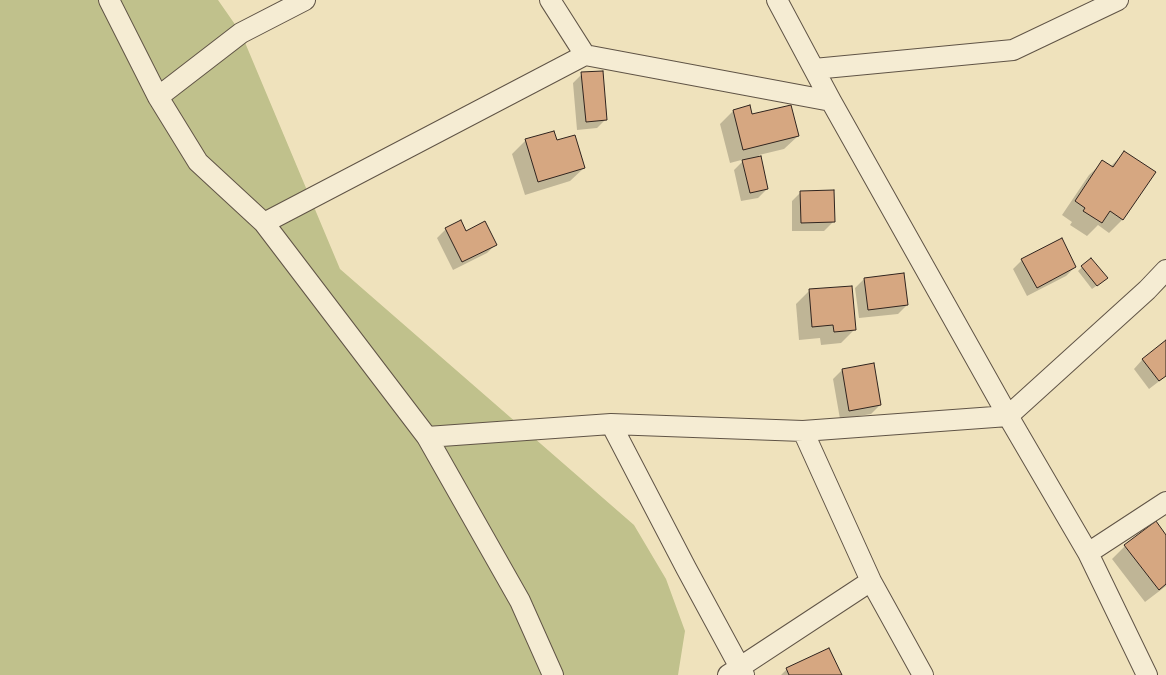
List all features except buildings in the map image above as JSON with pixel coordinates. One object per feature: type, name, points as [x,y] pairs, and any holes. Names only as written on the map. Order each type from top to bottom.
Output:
[{"type":"street","points":[[109,0],[158,97],[198,162],[264,223],[427,437],[520,601],[553,675]]},
{"type":"street","points":[[158,97],[241,33],[305,0]]},
{"type":"street","points":[[550,0],[585,55]]},
{"type":"street","points":[[778,0],[831,101],[1008,416],[1088,553],[1147,675]]},
{"type":"street","points":[[814,69],[1013,50],[1118,0]]},
{"type":"street","points":[[264,223],[585,55],[831,101]]},
{"type":"street","points":[[427,437],[611,424],[803,431],[1008,416],[1147,290],[1166,270]]},
{"type":"street","points":[[611,424],[682,560],[737,672],[871,582]]},
{"type":"street","points":[[803,431],[871,582],[923,675]]},
{"type":"street","points":[[1088,553],[1166,502]]},
{"type":"green space","points":[[0,0],[218,0],[241,33],[340,269],[634,525],[666,579],[685,631],[678,675],[0,675]]}]
